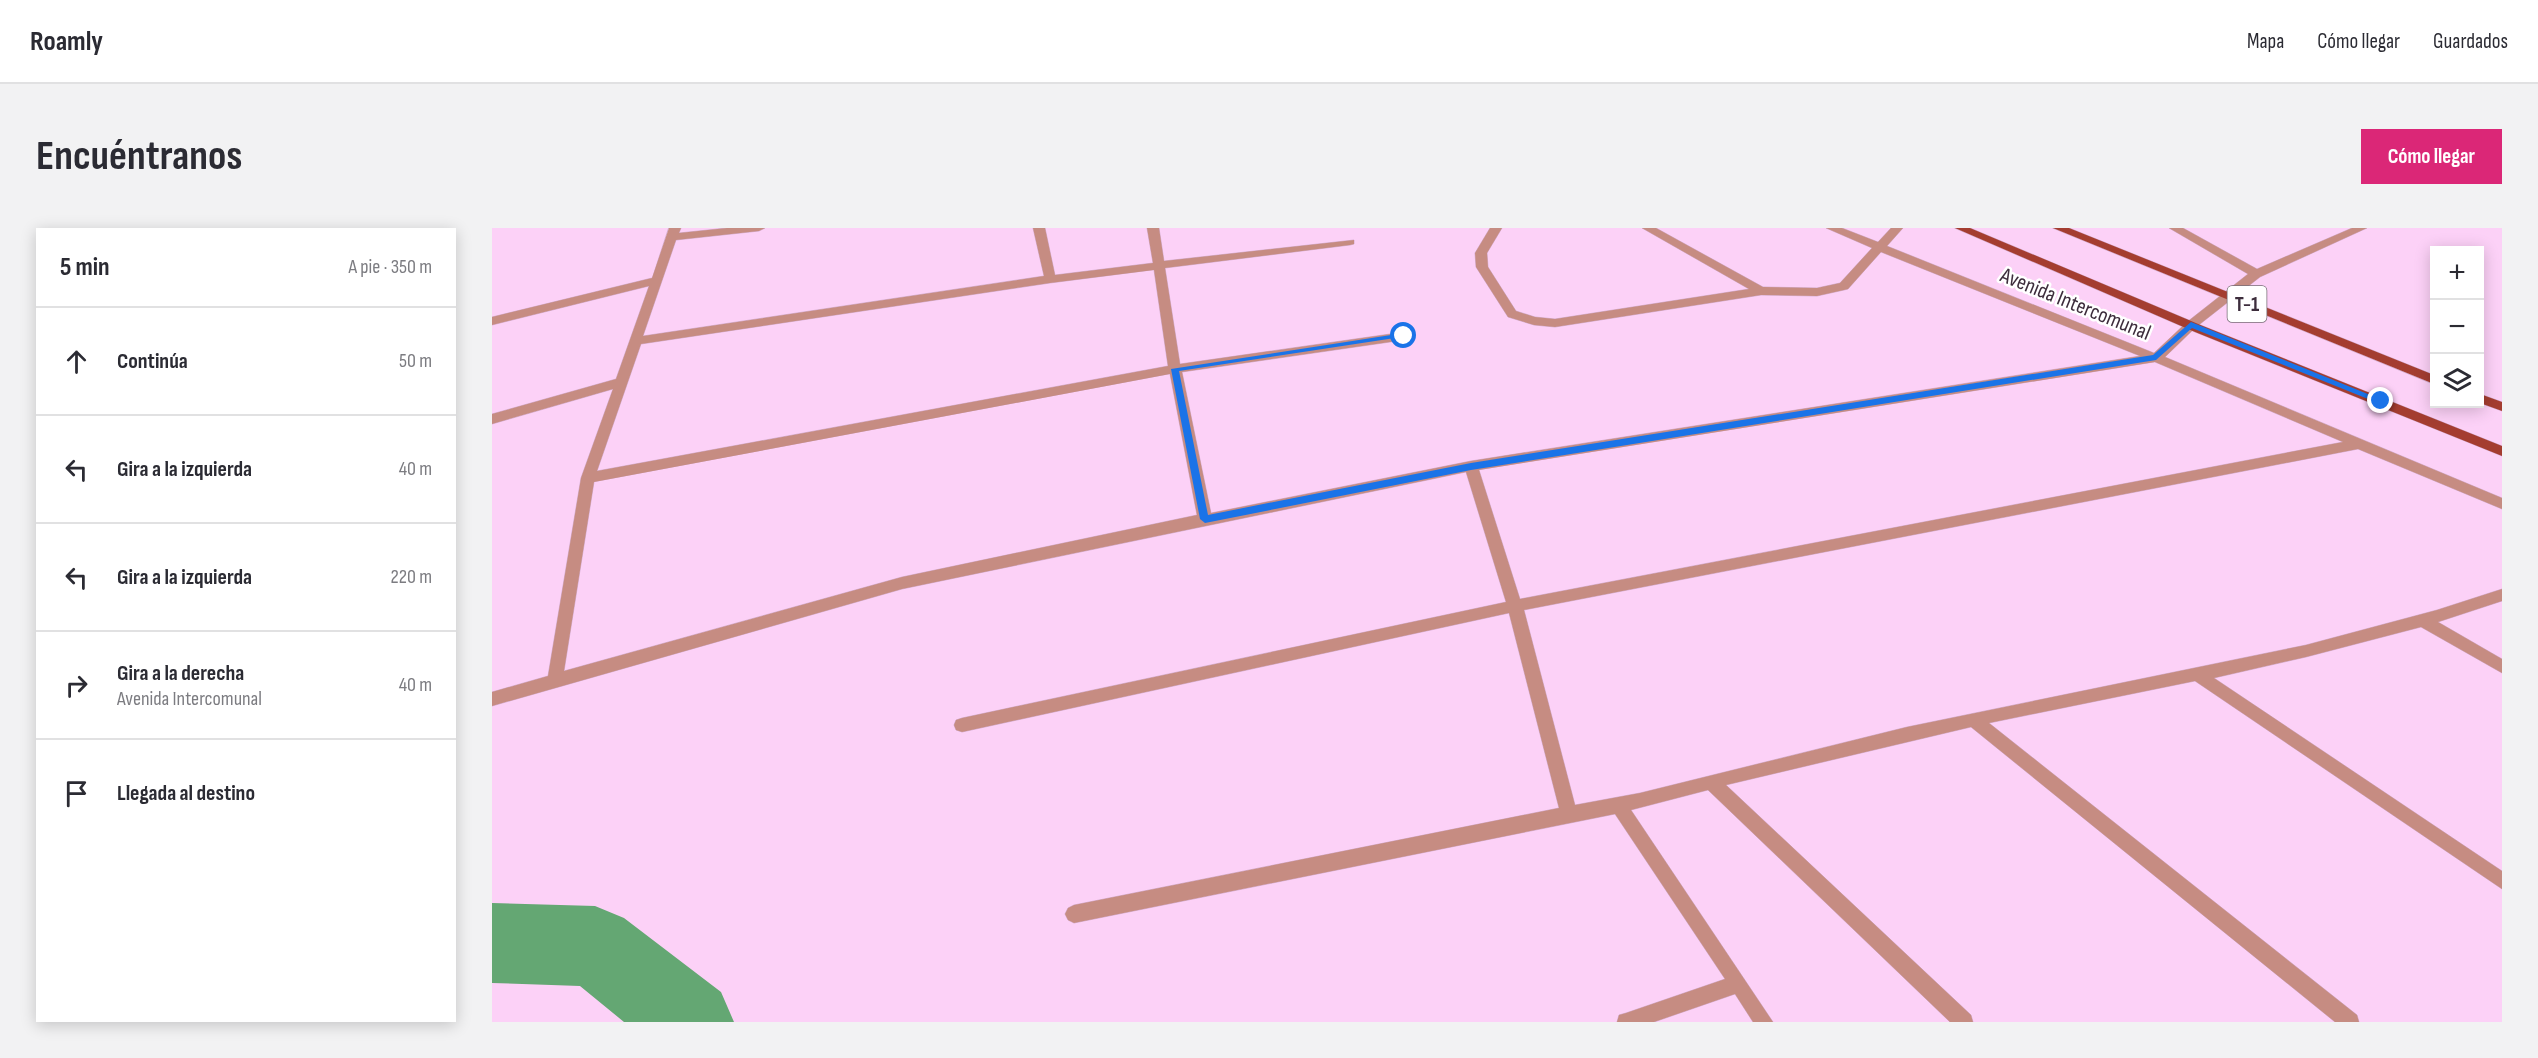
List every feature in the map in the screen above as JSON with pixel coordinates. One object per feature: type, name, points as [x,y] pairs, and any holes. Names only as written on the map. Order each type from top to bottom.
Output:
[{"type":"main road","name":"Avenida Intercomunal","points":[[1961,228],[2191,325],[2502,451]]},
{"type":"main road","name":"T-1","points":[[2059,228],[2430,378]]},
{"type":"main road","points":[[2484,399],[2502,406]]},
{"type":"street","points":[[555,680],[588,478],[674,233],[759,228]]},
{"type":"street","points":[[1039,228],[1050,279]]},
{"type":"street","points":[[1153,228],[1175,369],[1205,519]]},
{"type":"street","points":[[1496,228],[1481,254],[1482,267],[1512,314],[1534,321],[1555,323],[1761,291],[1817,292],[1844,286],[1897,228]]},
{"type":"street","points":[[1648,228],[1761,291]]},
{"type":"street","name":"Avenida Intercomunal","points":[[1832,228],[1882,246],[2156,358],[2502,504]]},
{"type":"street","points":[[2175,228],[2256,274]]},
{"type":"street","points":[[492,699],[902,584],[1205,519],[1471,466],[2156,358],[2191,325],[2256,274],[2361,228]]},
{"type":"street","points":[[637,341],[1050,279],[1350,242]]},
{"type":"street","points":[[492,321],[657,280]]},
{"type":"street","points":[[588,478],[1175,369],[1404,336]]},
{"type":"street","points":[[492,419],[621,382]]},
{"type":"street","points":[[962,725],[1515,606],[2361,443]]},
{"type":"street","points":[[1471,466],[1515,606],[1569,814]]},
{"type":"street","points":[[1074,914],[1569,814],[1620,807],[1711,782],[1973,720],[2199,676],[2426,622],[2502,595]]},
{"type":"street","points":[[2426,622],[2502,667]]},
{"type":"street","points":[[2199,676],[2502,881]]},
{"type":"street","points":[[1973,720],[2350,1022]]},
{"type":"street","points":[[1711,782],[1964,1022]]},
{"type":"street","points":[[1620,807],[1764,1022]]},
{"type":"street","points":[[1626,1022],[1738,984]]},
{"type":"waterway","points":[[492,943],[595,946],[691,1022]]},
{"type":"route","points":[[1404,336],[1175,369],[1205,519],[1471,466],[2156,358],[2191,325],[2381,401]]}]
